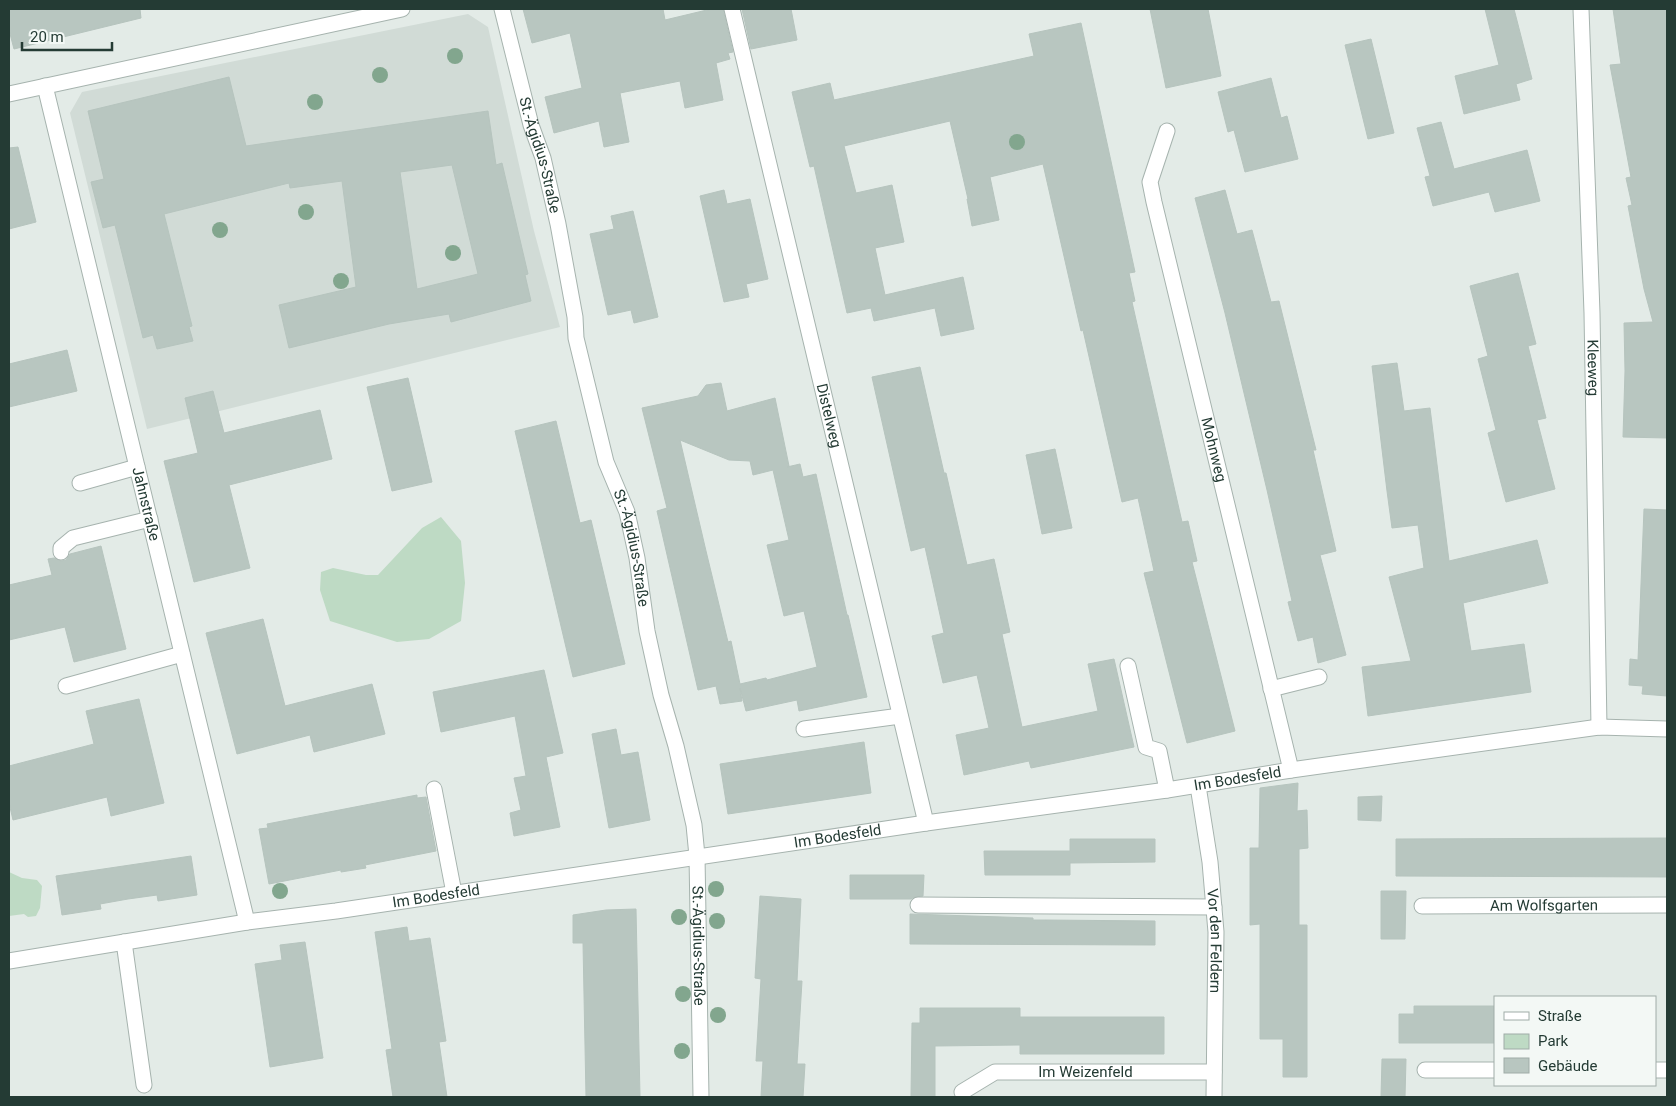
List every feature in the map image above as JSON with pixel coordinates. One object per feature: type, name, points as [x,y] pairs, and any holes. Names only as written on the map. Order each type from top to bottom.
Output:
[{"type":"street","points":[[9,94],[402,9]]},
{"type":"street","name":"St.-Ägidius-Straße","points":[[502,9],[532,125],[543,158],[564,250],[575,316],[576,338],[606,462],[627,512],[637,558],[647,630],[662,695],[672,727],[694,825],[697,856],[701,1097]]},
{"type":"street","name":"Distelweg","points":[[732,9],[926,823]]},
{"type":"street","name":"Kleeweg","points":[[1581,9],[1592,314],[1599,727]]},
{"type":"street","name":"Jahnstraße","points":[[45,86],[247,922]]},
{"type":"street","name":"Mohnweg","points":[[1167,131],[1150,182],[1291,770]]},
{"type":"street","points":[[80,483],[137,467]]},
{"type":"street","points":[[61,552],[61,548],[73,538],[150,518]]},
{"type":"street","points":[[66,686],[182,654]]},
{"type":"street","points":[[1128,666],[1146,747],[1159,751],[1167,790]]},
{"type":"street","points":[[1271,689],[1319,677]]},
{"type":"street","points":[[804,729],[900,716]]},
{"type":"street","name":"Im Bodesfeld","points":[[9,961],[247,922],[336,911],[697,856],[1198,786],[1291,770],[1599,727],[1667,730]]},
{"type":"street","name":"Vor den Feldern","points":[[1198,786],[1210,862],[1216,932],[1214,1097]]},
{"type":"street","points":[[434,789],[454,893]]},
{"type":"street","name":"Am Wolfsgarten","points":[[1422,906],[1667,904]]},
{"type":"street","points":[[918,906],[1214,907]]},
{"type":"street","points":[[124,942],[144,1085]]},
{"type":"street","points":[[1425,1070],[1494,1070]]},
{"type":"street","name":"Im Weizenfeld","points":[[962,1092],[995,1072],[1214,1072]]},
{"type":"shaded area","points":[[468,14],[488,27],[534,231],[560,327],[147,429],[70,113],[82,92]]},
{"type":"green space","points":[[441,517],[461,541],[465,583],[461,621],[429,639],[397,642],[330,621],[320,590],[321,572],[333,568],[366,575],[378,575],[422,528]]},
{"type":"green space","points":[[9,872],[22,878],[37,880],[42,886],[40,908],[36,916],[28,917],[24,914],[9,916]]},
{"type":"building","points":[[9,9],[140,9],[141,18],[14,49],[9,30]]},
{"type":"building","points":[[523,9],[663,9],[665,20],[711,9],[723,9],[733,52],[728,53],[730,59],[716,63],[723,100],[685,108],[680,81],[620,93],[629,142],[604,147],[599,121],[554,133],[545,97],[582,88],[570,33],[532,43]]},
{"type":"building","points":[[742,9],[791,9],[797,40],[751,49]]},
{"type":"building","points":[[1150,9],[1208,9],[1221,76],[1166,88]]},
{"type":"building","points":[[1485,9],[1514,9],[1532,79],[1516,84],[1520,100],[1464,114],[1455,76],[1499,65]]},
{"type":"building","points":[[1613,9],[1667,9],[1667,438],[1623,437],[1624,323],[1653,322],[1644,289],[1628,206],[1632,205],[1626,178],[1631,177],[1610,65],[1621,64]]},
{"type":"building","points":[[1081,23],[1135,272],[1129,273],[1135,301],[1132,302],[1182,522],[1188,521],[1197,561],[1192,562],[1235,731],[1187,743],[1144,573],[1154,571],[1138,498],[1122,502],[1043,164],[990,177],[999,220],[972,226],[968,199],[950,121],[844,146],[856,193],[892,185],[904,242],[875,248],[885,295],[963,277],[974,329],[941,336],[935,308],[874,321],[871,308],[847,313],[814,166],[810,167],[792,92],[830,83],[834,100],[1034,56],[1029,34]]},
{"type":"building","points":[[1371,39],[1394,133],[1368,139],[1345,45]]},
{"type":"building","points":[[229,77],[246,146],[488,111],[496,165],[502,163],[528,274],[525,275],[531,301],[451,322],[449,314],[389,324],[289,348],[279,305],[356,287],[342,181],[290,188],[289,183],[164,214],[192,326],[189,327],[193,341],[157,349],[153,335],[143,338],[115,225],[103,228],[91,182],[104,179],[88,111]],"holes":[[[452,165],[478,274],[417,289],[400,172]]]},
{"type":"building","points":[[1271,78],[1281,118],[1287,116],[1298,159],[1245,172],[1234,130],[1228,132],[1218,92]]},
{"type":"building","points":[[1441,122],[1454,169],[1527,150],[1540,201],[1495,212],[1489,192],[1433,206],[1425,177],[1430,176],[1417,128]]},
{"type":"building","points":[[18,147],[36,222],[9,229],[9,148]]},
{"type":"building","points":[[724,190],[727,204],[750,199],[768,279],[746,284],[749,297],[724,302],[700,196]]},
{"type":"building","points":[[1225,190],[1237,234],[1252,230],[1271,302],[1279,301],[1316,450],[1313,450],[1336,551],[1320,555],[1346,655],[1318,663],[1313,637],[1298,641],[1288,602],[1292,601],[1267,490],[1225,313],[1195,198]]},
{"type":"building","points":[[633,211],[658,317],[634,323],[631,310],[608,315],[590,234],[614,229],[611,216]]},
{"type":"building","points":[[1518,273],[1536,344],[1528,346],[1546,418],[1537,420],[1555,489],[1506,502],[1488,433],[1496,430],[1478,359],[1488,356],[1470,286]]},
{"type":"building","points":[[67,350],[77,391],[9,407],[9,364]]},
{"type":"building","points":[[1397,363],[1404,411],[1430,408],[1449,561],[1537,540],[1548,583],[1463,603],[1471,651],[1524,644],[1531,692],[1368,716],[1362,667],[1411,661],[1389,577],[1424,568],[1418,525],[1392,528],[1387,491],[1372,366]]},
{"type":"building","points":[[920,367],[967,565],[994,559],[1010,632],[1002,634],[1022,727],[1098,711],[1088,664],[1114,659],[1134,747],[1031,768],[1029,761],[964,775],[956,735],[989,728],[977,675],[943,683],[932,636],[944,633],[925,547],[911,551],[872,377]]},
{"type":"building","points":[[408,378],[432,482],[392,491],[367,387]]},
{"type":"building","points":[[721,383],[727,411],[775,398],[789,466],[787,467],[800,464],[803,477],[816,474],[867,697],[799,711],[797,700],[746,711],[740,688],[742,701],[720,704],[716,686],[698,690],[657,511],[667,508],[642,408],[698,396],[706,385]],"holes":[[[680,440],[729,460],[750,461],[753,475],[773,470],[789,540],[767,545],[784,616],[804,611],[817,667],[767,680],[766,678],[740,684],[731,641],[728,642]]]},
{"type":"building","points":[[213,391],[224,433],[320,410],[332,459],[229,485],[250,568],[194,582],[164,461],[198,453],[185,398]]},
{"type":"building","points":[[556,421],[580,523],[591,520],[625,664],[573,677],[515,431]]},
{"type":"building","points":[[1055,449],[1072,528],[1042,534],[1026,455]]},
{"type":"building","points":[[1644,509],[1667,510],[1667,696],[1642,694],[1643,686],[1629,685],[1630,659],[1638,660]]},
{"type":"building","points":[[101,546],[126,649],[74,662],[65,627],[9,640],[9,585],[52,575],[48,559],[66,560],[70,554]]},
{"type":"building","points":[[263,619],[285,706],[372,684],[385,734],[314,752],[310,735],[237,754],[206,633]]},
{"type":"building","points":[[544,670],[563,753],[546,757],[560,827],[514,836],[510,813],[521,810],[514,778],[526,776],[515,716],[441,732],[433,692]]},
{"type":"building","points":[[139,699],[164,803],[111,816],[107,797],[13,820],[9,803],[9,766],[94,744],[86,711]]},
{"type":"building","points":[[616,729],[621,755],[638,752],[650,820],[609,828],[592,734]]},
{"type":"building","points":[[864,742],[871,793],[728,814],[720,764]]},
{"type":"building","points":[[1298,783],[1297,811],[1307,810],[1308,848],[1299,849],[1299,925],[1307,925],[1307,1077],[1283,1077],[1283,1039],[1260,1039],[1260,924],[1250,925],[1250,848],[1259,848],[1260,788]]},
{"type":"building","points":[[417,795],[417,798],[426,797],[436,851],[365,865],[366,868],[341,872],[341,870],[269,884],[259,829],[268,828],[267,824]]},
{"type":"building","points":[[1382,796],[1381,821],[1358,820],[1358,797]]},
{"type":"building","points":[[1667,838],[1667,877],[1396,876],[1396,839]]},
{"type":"building","points":[[1070,839],[1155,839],[1155,862],[1070,863],[1070,875],[985,875],[984,851],[1070,851]]},
{"type":"building","points":[[191,856],[197,895],[158,901],[157,895],[128,899],[100,904],[101,909],[62,915],[56,876]]},
{"type":"building","points":[[850,875],[924,875],[923,896],[911,899],[850,899]]},
{"type":"building","points":[[1381,891],[1406,891],[1405,939],[1381,939]]},
{"type":"building","points":[[760,896],[801,899],[797,981],[802,981],[797,1064],[805,1064],[803,1097],[761,1097],[763,1061],[756,1061],[761,979],[755,978]]},
{"type":"building","points":[[636,909],[640,1097],[586,1097],[583,943],[573,943],[573,915],[606,910]]},
{"type":"building","points":[[910,914],[1033,918],[1033,920],[1155,921],[1155,945],[910,944]]},
{"type":"building","points":[[407,927],[409,941],[430,938],[446,1041],[439,1042],[447,1097],[393,1097],[386,1050],[392,1049],[375,932]]},
{"type":"building","points":[[305,942],[323,1058],[270,1067],[255,964],[282,960],[280,945]]},
{"type":"building","points":[[1414,1006],[1494,1006],[1494,1043],[1399,1043],[1399,1014],[1414,1014]]},
{"type":"building","points":[[920,1008],[1020,1008],[1020,1017],[1164,1017],[1164,1054],[1020,1054],[1020,1045],[935,1046],[935,1097],[911,1097],[912,1023],[920,1023]]},
{"type":"building","points":[[1382,1059],[1406,1059],[1405,1097],[1381,1097]]}]
